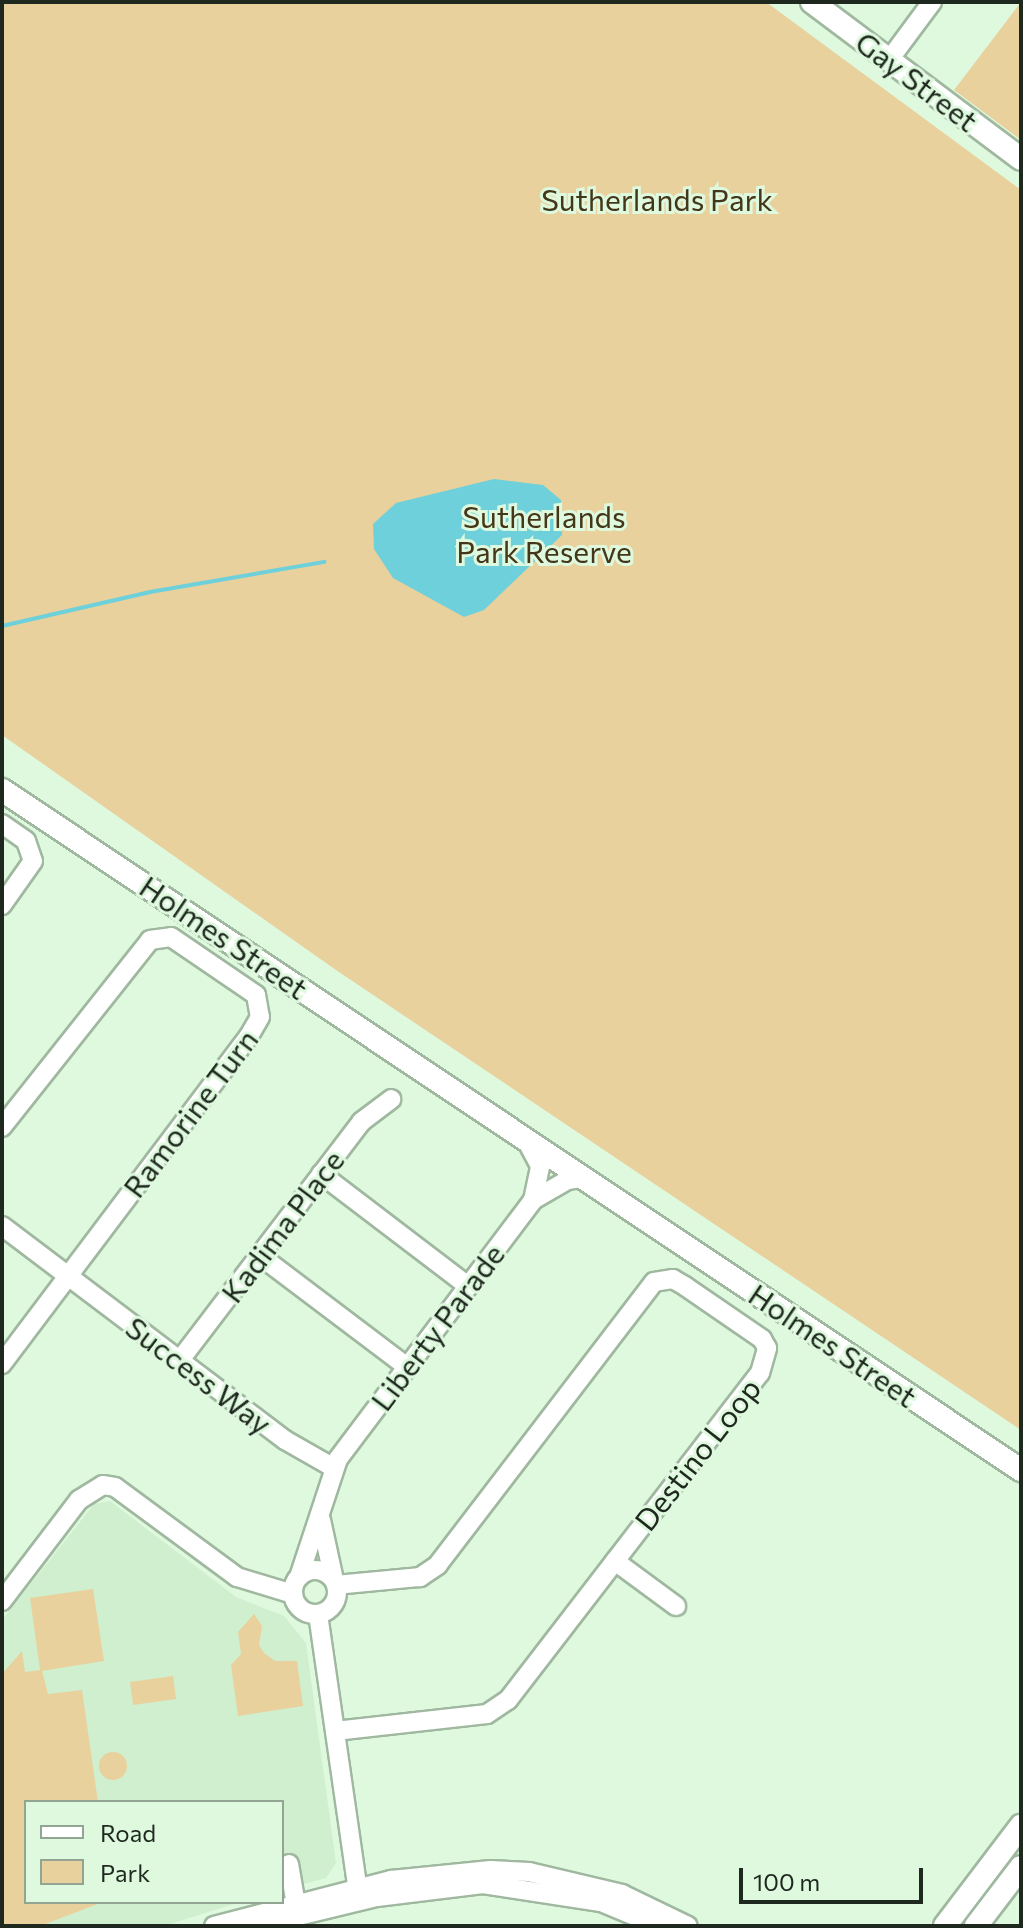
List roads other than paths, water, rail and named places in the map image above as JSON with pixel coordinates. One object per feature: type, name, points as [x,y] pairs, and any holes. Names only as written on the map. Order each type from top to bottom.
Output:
[{"type":"main road","name":"Gay Street","points":[[812,2],[1021,159]]},
{"type":"main road","name":"Holmes Street","points":[[2,790],[1021,1470]]},
{"type":"main road","name":"Holmes Street","points":[[446,1084],[521,1124],[617,1189],[647,1218]]},
{"type":"main road","points":[[945,1926],[1021,1826]]},
{"type":"main road","points":[[976,1926],[1021,1867]]},
{"type":"street","points":[[889,60],[932,2]]},
{"type":"street","points":[[2,824],[26,841],[33,861],[2,905]]},
{"type":"street","name":"Ramorine Turn","points":[[2,1127],[150,940],[171,937],[256,995],[260,1017],[249,1036],[2,1364]]},
{"type":"street","name":"Kadima Place","points":[[180,1360],[361,1122],[391,1099]]},
{"type":"street","points":[[526,1141],[540,1166],[533,1200]]},
{"type":"street","points":[[321,1174],[468,1286]]},
{"type":"street","points":[[533,1200],[567,1180],[584,1178]]},
{"type":"street","name":"Liberty Parade","points":[[296,1585],[334,1468],[533,1200]]},
{"type":"street","name":"Success Way","points":[[2,1226],[305,1455],[334,1468]]},
{"type":"street","points":[[259,1255],[407,1367]]},
{"type":"street","name":"Destino Loop","points":[[335,1583],[420,1577],[438,1565],[654,1282],[673,1279],[762,1339],[768,1356],[508,1700],[487,1714],[335,1731]]},
{"type":"street","points":[[2,1601],[79,1500],[103,1485],[115,1487],[244,1581],[296,1585],[315,1570],[335,1583],[334,1604],[318,1614],[304,1611],[296,1585]]},
{"type":"street","name":"Liberty Parade","points":[[320,1513],[335,1583]]},
{"type":"street","points":[[615,1561],[676,1606]]},
{"type":"street","points":[[318,1614],[358,1894]]},
{"type":"street","points":[[289,1864],[296,1908]]},
{"type":"street","points":[[214,1926],[449,1871],[529,1872],[622,1894],[688,1926]]},
{"type":"street","points":[[358,1894],[447,1886],[503,1885],[601,1902],[659,1926]]},
{"type":"street","points":[[257,1926],[296,1908]]},
{"type":"water","points":[[494,479],[543,485],[561,500],[562,535],[484,610],[464,617],[393,578],[374,549],[373,524],[396,503]]},
{"type":"waterway","points":[[2,626],[150,592],[324,562]]},
{"type":"park label","name":"Sutherlands Park","points":[[657,199]]},
{"type":"park label","name":"Sutherlands Park Reserve","points":[[544,533]]}]
